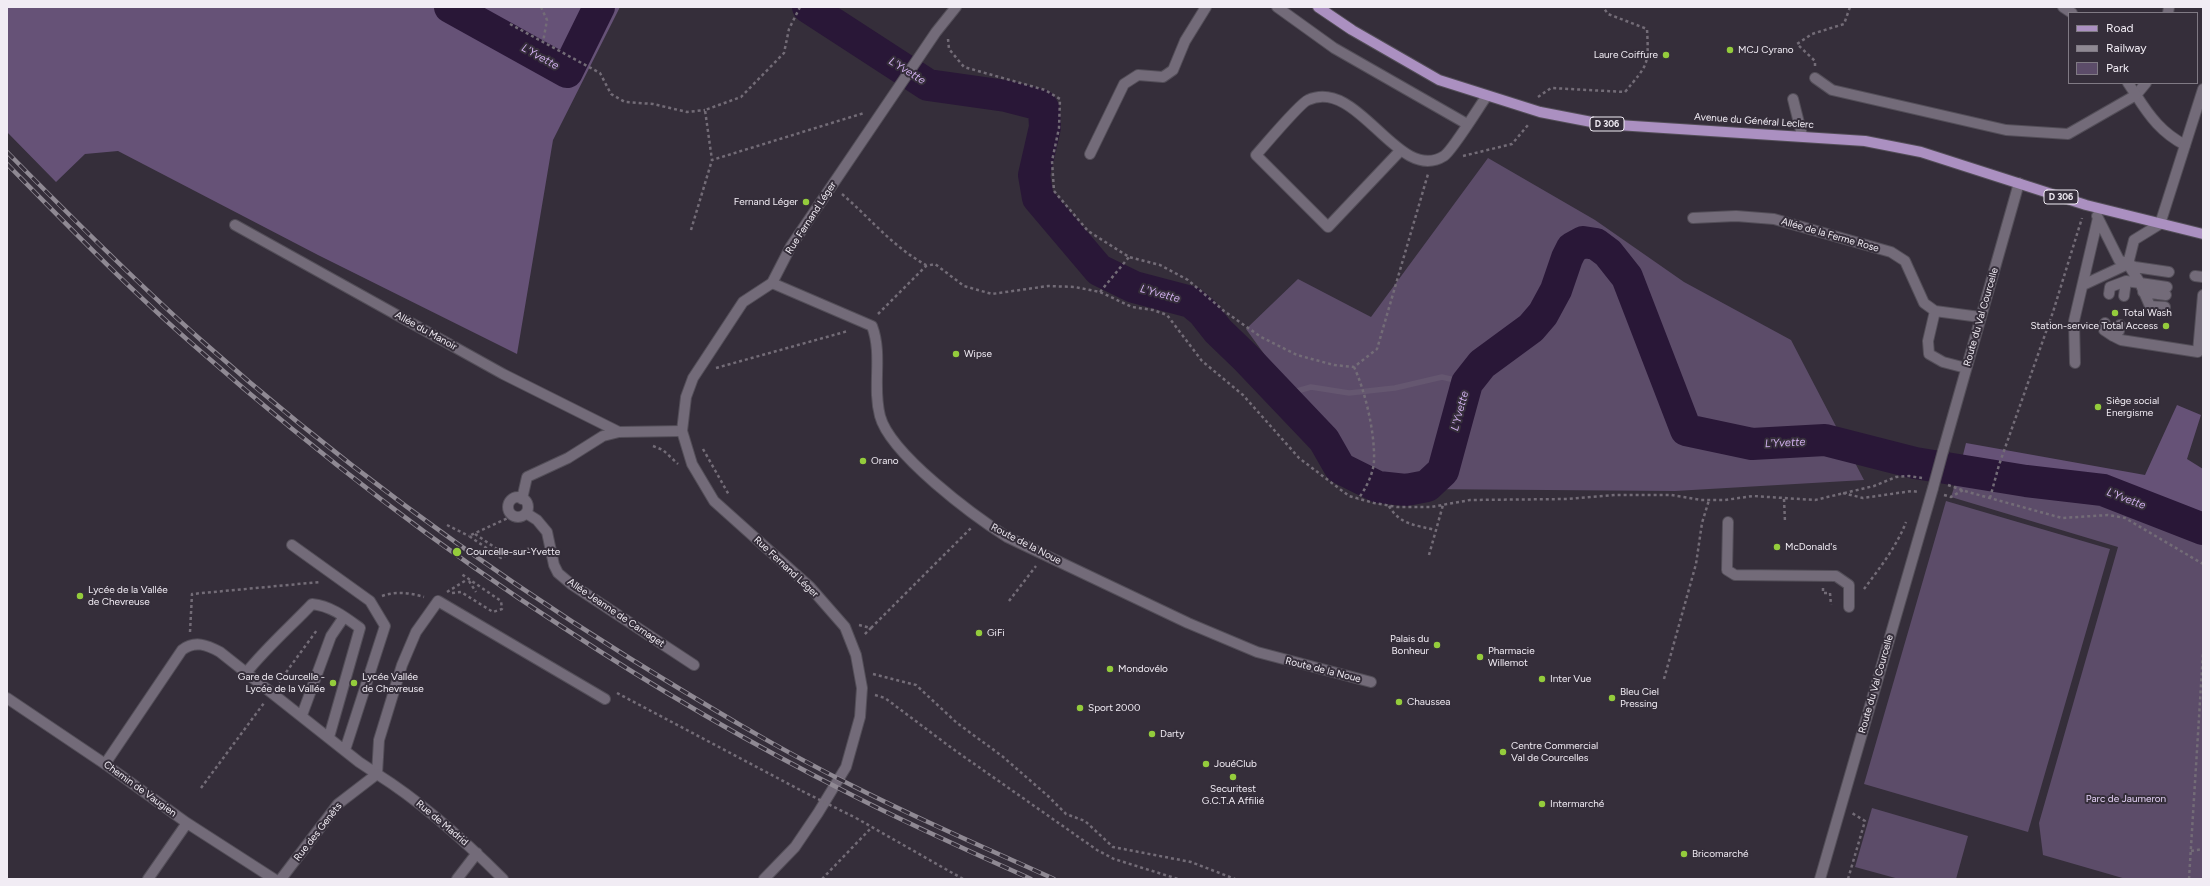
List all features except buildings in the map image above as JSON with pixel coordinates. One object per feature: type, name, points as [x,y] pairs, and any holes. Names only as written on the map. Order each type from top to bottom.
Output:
[{"type":"main road","name":"Avenue du Général Leclerc","points":[[1318,7],[1352,30],[1439,80],[1486,97],[1540,112],[1602,124],[1802,135],[1864,140],[1921,152],[2089,206],[2203,234]]},
{"type":"street","name":"Rue Fernand Léger","points":[[764,879],[795,847],[846,767],[860,717],[860,681],[856,655],[845,627],[810,587],[714,501],[692,464],[682,431],[686,397],[693,378],[743,302],[772,283],[791,246],[936,32],[956,7]]},
{"type":"street","points":[[1090,154],[1124,84],[1138,75],[1163,77],[1173,70],[1184,41],[1206,7]]},
{"type":"street","points":[[1277,7],[1334,48],[1467,124]]},
{"type":"street","points":[[1815,78],[1832,90],[1999,128],[2068,134],[2136,95],[2145,84]]},
{"type":"street","points":[[2129,84],[2159,127],[2171,138],[2185,145]]},
{"type":"street","points":[[2165,307],[2150,306],[2142,287],[2128,264],[2134,240],[2160,224],[2203,89]]},
{"type":"street","points":[[1400,151],[1328,228],[1256,155],[1307,100],[1319,97],[1336,99],[1354,108],[1400,151],[1418,158],[1432,161],[1445,155],[1486,97]]},
{"type":"street","points":[[1793,99],[1802,135]]},
{"type":"street","name":"Route du Val Courcelle","points":[[1820,879],[2019,183]]},
{"type":"street","points":[[2089,206],[2098,218],[2119,260],[2128,264],[2169,272]]},
{"type":"street","name":"Allée de la Ferme Rose","points":[[1693,218],[1736,216],[1774,219],[1891,252],[1905,261],[1924,304],[1935,311]]},
{"type":"street","points":[[2075,363],[2074,321],[2098,218]]},
{"type":"street","name":"Allée du Manoir","points":[[235,225],[504,374],[619,432]]},
{"type":"street","points":[[2083,285],[2128,264]]},
{"type":"street","points":[[2124,296],[2126,281]]},
{"type":"street","points":[[2109,294],[2110,287],[2126,281],[2142,287],[2167,291]]},
{"type":"street","name":"Route de la Noue","points":[[772,283],[856,321],[872,326],[877,339],[876,382],[881,418],[897,444],[948,495],[980,520],[1007,536],[1188,623],[1257,652],[1372,682]]},
{"type":"street","points":[[2105,323],[2104,330],[2121,340],[2198,352],[2202,312],[2200,296]]},
{"type":"street","points":[[1966,368],[1943,362],[1929,354],[1928,341],[1935,311],[1980,317]]},
{"type":"street","points":[[2191,311],[2202,312]]},
{"type":"street","points":[[2113,336],[2119,331],[2120,324]]},
{"type":"street","points":[[522,499],[528,477],[568,458],[603,436],[619,432],[682,431]]},
{"type":"street","points":[[513,499],[522,499],[527,504],[526,513],[518,517],[512,516],[508,510],[508,504],[513,499]]},
{"type":"street","name":"Allée Jeanne de Carnaget","points":[[526,513],[537,520],[547,532],[554,565],[558,573],[571,584],[694,665]]},
{"type":"street","points":[[1728,522],[1727,570],[1735,575],[1836,576],[1849,585],[1849,607]]},
{"type":"street","points":[[292,545],[370,600],[385,626],[345,750]]},
{"type":"street","points":[[377,774],[379,740],[402,665],[416,632],[438,601],[605,698]]},
{"type":"street","points":[[246,673],[262,652],[285,633],[312,604],[324,605],[360,628],[329,737]]},
{"type":"street","points":[[302,715],[331,636],[344,617]]},
{"type":"street","points":[[105,764],[182,650],[189,644]]},
{"type":"street","name":"Rue de Madrid","points":[[189,644],[206,644],[220,652],[345,750],[437,818],[478,853],[503,879]]},
{"type":"street","name":"Chemin de Vaugien","points":[[7,698],[105,764],[187,823],[274,879]]},
{"type":"street","name":"Rue des Genêts","points":[[281,879],[338,804],[377,774]]},
{"type":"street","points":[[148,879],[187,823]]},
{"type":"street","points":[[457,879],[478,853]]},
{"type":"path","points":[[541,7],[547,20],[544,42]]},
{"type":"path","points":[[510,24],[600,73],[611,94],[625,102],[653,104],[687,112],[705,110],[741,97],[784,53],[788,29],[800,7]]},
{"type":"path","points":[[1538,97],[1551,88],[1624,92],[1645,67],[1649,57],[1648,29],[1608,14],[1603,7]]},
{"type":"path","points":[[1815,78],[1815,61],[1797,44],[1812,34],[1844,24],[1850,7]]},
{"type":"path","points":[[944,21],[949,49],[964,67],[1045,90],[1060,99],[1059,128],[1052,161],[1054,190],[1088,231],[1129,257],[1160,265],[1188,280],[1224,311],[1261,337],[1297,355],[1354,367],[1377,349],[1429,170]]},
{"type":"path","points":[[712,160],[885,107]]},
{"type":"path","points":[[691,230],[712,160],[705,110]]},
{"type":"path","points":[[1458,158],[1512,144],[1528,125]]},
{"type":"path","points":[[833,185],[879,231],[912,258],[926,266]]},
{"type":"path","points":[[1990,498],[1999,465],[2089,206]]},
{"type":"path","points":[[1100,292],[1129,257]]},
{"type":"path","points":[[872,312],[878,314],[926,266],[935,264],[964,286],[992,294],[1048,286],[1075,287],[1100,292],[1132,307],[1153,310],[1167,315],[1202,361],[1243,395],[1299,458],[1349,496],[1389,506],[1431,507],[1470,500],[1568,499],[1616,495],[1671,495],[1709,500],[1725,500],[1753,496],[1815,500],[1874,486],[1896,477],[1909,476],[1924,479]]},
{"type":"path","points":[[712,374],[716,368],[721,366],[851,331],[856,321]]},
{"type":"path","points":[[1354,367],[1362,383],[1374,460],[1365,490],[1358,499]]},
{"type":"path","points":[[649,443],[663,450],[680,467],[708,459]]},
{"type":"path","points":[[702,446],[730,496]]},
{"type":"path","points":[[1946,484],[1962,490],[2062,518],[2108,515],[2125,518],[2203,564]]},
{"type":"path","points":[[1843,493],[1863,498],[1912,491],[1932,491],[1951,497],[1962,490]]},
{"type":"path","points":[[1784,499],[1785,522]]},
{"type":"path","points":[[1664,679],[1696,564],[1702,523],[1709,500]]},
{"type":"path","points":[[1429,555],[1443,505]]},
{"type":"path","points":[[1389,506],[1395,517],[1408,523],[1435,530]]},
{"type":"path","points":[[469,536],[512,516]]},
{"type":"path","points":[[870,628],[857,624],[861,638],[980,520]]},
{"type":"path","points":[[1849,607],[1877,572],[1906,522]]},
{"type":"path","points":[[448,525],[469,536],[501,558],[517,550],[551,547]]},
{"type":"path","points":[[475,533],[503,553]]},
{"type":"path","points":[[1009,601],[1044,554]]},
{"type":"path","points":[[460,573],[501,601],[502,609],[493,612],[460,592]]},
{"type":"path","points":[[468,579],[476,592]]},
{"type":"path","points":[[450,598],[443,594],[468,579]]},
{"type":"path","points":[[189,644],[192,594],[321,582],[326,586]]},
{"type":"path","points":[[370,600],[390,593],[411,593],[438,601]]},
{"type":"path","points":[[201,788],[319,629]]},
{"type":"path","points":[[2189,879],[2203,653]]},
{"type":"path","points":[[868,673],[916,685],[957,722],[1002,756],[1048,796],[1066,814],[1084,821],[1113,847],[1191,862],[1235,879]]},
{"type":"path","points":[[613,691],[856,818],[963,879]]},
{"type":"path","points":[[870,694],[885,698],[953,749],[1097,850],[1114,859],[1178,879]]},
{"type":"path","points":[[833,810],[836,804]]},
{"type":"path","points":[[1841,806],[1865,820],[1848,879]]},
{"type":"path","points":[[822,879],[872,827]]},
{"type":"path","points":[[2191,851],[2203,849]]},
{"type":"green space","points":[[1488,158],[1595,220],[1684,282],[1791,340],[1864,480],[1675,491],[1417,489],[1338,456],[1246,329],[1298,279],[1371,317]]},
{"type":"green space","name":"Parc de Jaumeron","points":[[1958,475],[2113,508],[2203,545],[2203,879],[2126,879],[2043,855],[2039,823],[2118,547],[1951,497]]},
{"type":"green space","points":[[1946,501],[2110,549],[2028,832],[1864,784]]},
{"type":"green space","points":[[1872,808],[1968,836],[1956,879],[1899,879],[1855,867]]},
{"type":"shaded area","points":[[7,7],[620,7],[553,140],[517,354],[318,255],[118,151],[85,154],[56,182],[7,132]]},
{"type":"shaded area","points":[[2177,405],[2201,415],[2187,459],[2203,469],[2203,545],[2113,508],[1958,475],[1966,443],[2145,475]]},
{"type":"waterway","name":"L'Yvette","points":[[450,7],[567,72],[599,7]]},
{"type":"waterway","name":"L'Yvette","points":[[808,7],[928,85],[1006,96],[1041,105],[1044,110],[1045,127],[1034,175],[1038,198],[1099,270],[1134,287],[1191,302],[1203,312],[1218,331],[1246,358],[1324,440],[1340,468],[1378,487],[1406,490],[1427,486],[1443,471],[1467,383],[1482,364],[1531,328],[1543,314],[1556,290],[1572,248],[1583,242],[1596,244],[1608,253],[1627,277],[1686,430],[1752,444],[1825,440],[1915,463],[2026,481],[2103,490],[2203,529]]},
{"type":"waterway","points":[[1286,399],[1297,391],[1311,387],[1349,393],[1395,388],[1442,377],[1467,383]]},
{"type":"railway","points":[[7,152],[78,224],[201,340],[303,427],[410,509],[464,548],[519,586],[631,659],[770,742],[826,772],[929,823],[1054,879]]},
{"type":"railway","points":[[7,164],[124,282],[241,387],[330,460],[469,564],[598,650],[668,694],[740,735],[871,804],[1031,879]]},
{"type":"place","name":"MCJ Cyrano","points":[[1730,50]]},
{"type":"place","name":"Laure Coiffure","points":[[1666,55]]},
{"type":"place","name":"Fernand Léger","points":[[806,202]]},
{"type":"place","name":"Total Wash","points":[[2115,313]]},
{"type":"place","name":"Station-service Total Access","points":[[2166,326]]},
{"type":"place","name":"Wipse","points":[[956,354]]},
{"type":"place","name":"Siège social Energisme","points":[[2098,407]]},
{"type":"place","name":"Orano","points":[[863,461]]},
{"type":"place","name":"McDonald's","points":[[1777,547]]},
{"type":"place","name":"Courcelle-sur-Yvette","points":[[457,552]]},
{"type":"place","name":"Lycée de la Vallée de Chevreuse","points":[[80,596]]},
{"type":"place","name":"GiFi","points":[[979,633]]},
{"type":"place","name":"Palais du Bonheur","points":[[1437,645]]},
{"type":"place","name":"Pharmacie Willemot","points":[[1480,657]]},
{"type":"place","name":"Mondovélo","points":[[1110,669]]},
{"type":"place","name":"Inter Vue","points":[[1542,679]]},
{"type":"place","name":"Gare de Courcelle - Lycée de la Vallée","points":[[333,683]]},
{"type":"place","name":"Lycée Vallée de Chevreuse","points":[[354,683]]},
{"type":"place","name":"Bleu Ciel Pressing","points":[[1612,698]]},
{"type":"place","name":"Chaussea","points":[[1399,702]]},
{"type":"place","name":"Sport 2000","points":[[1080,708]]},
{"type":"place","name":"Darty","points":[[1152,734]]},
{"type":"place","name":"Centre Commercial Val de Courcelles","points":[[1503,752]]},
{"type":"place","name":"JouéClub","points":[[1206,764]]},
{"type":"place","name":"Securitest G.C.T.A Affilié","points":[[1233,777]]},
{"type":"place","name":"Intermarché","points":[[1542,804]]},
{"type":"place","name":"Bricomarché","points":[[1684,854]]}]
